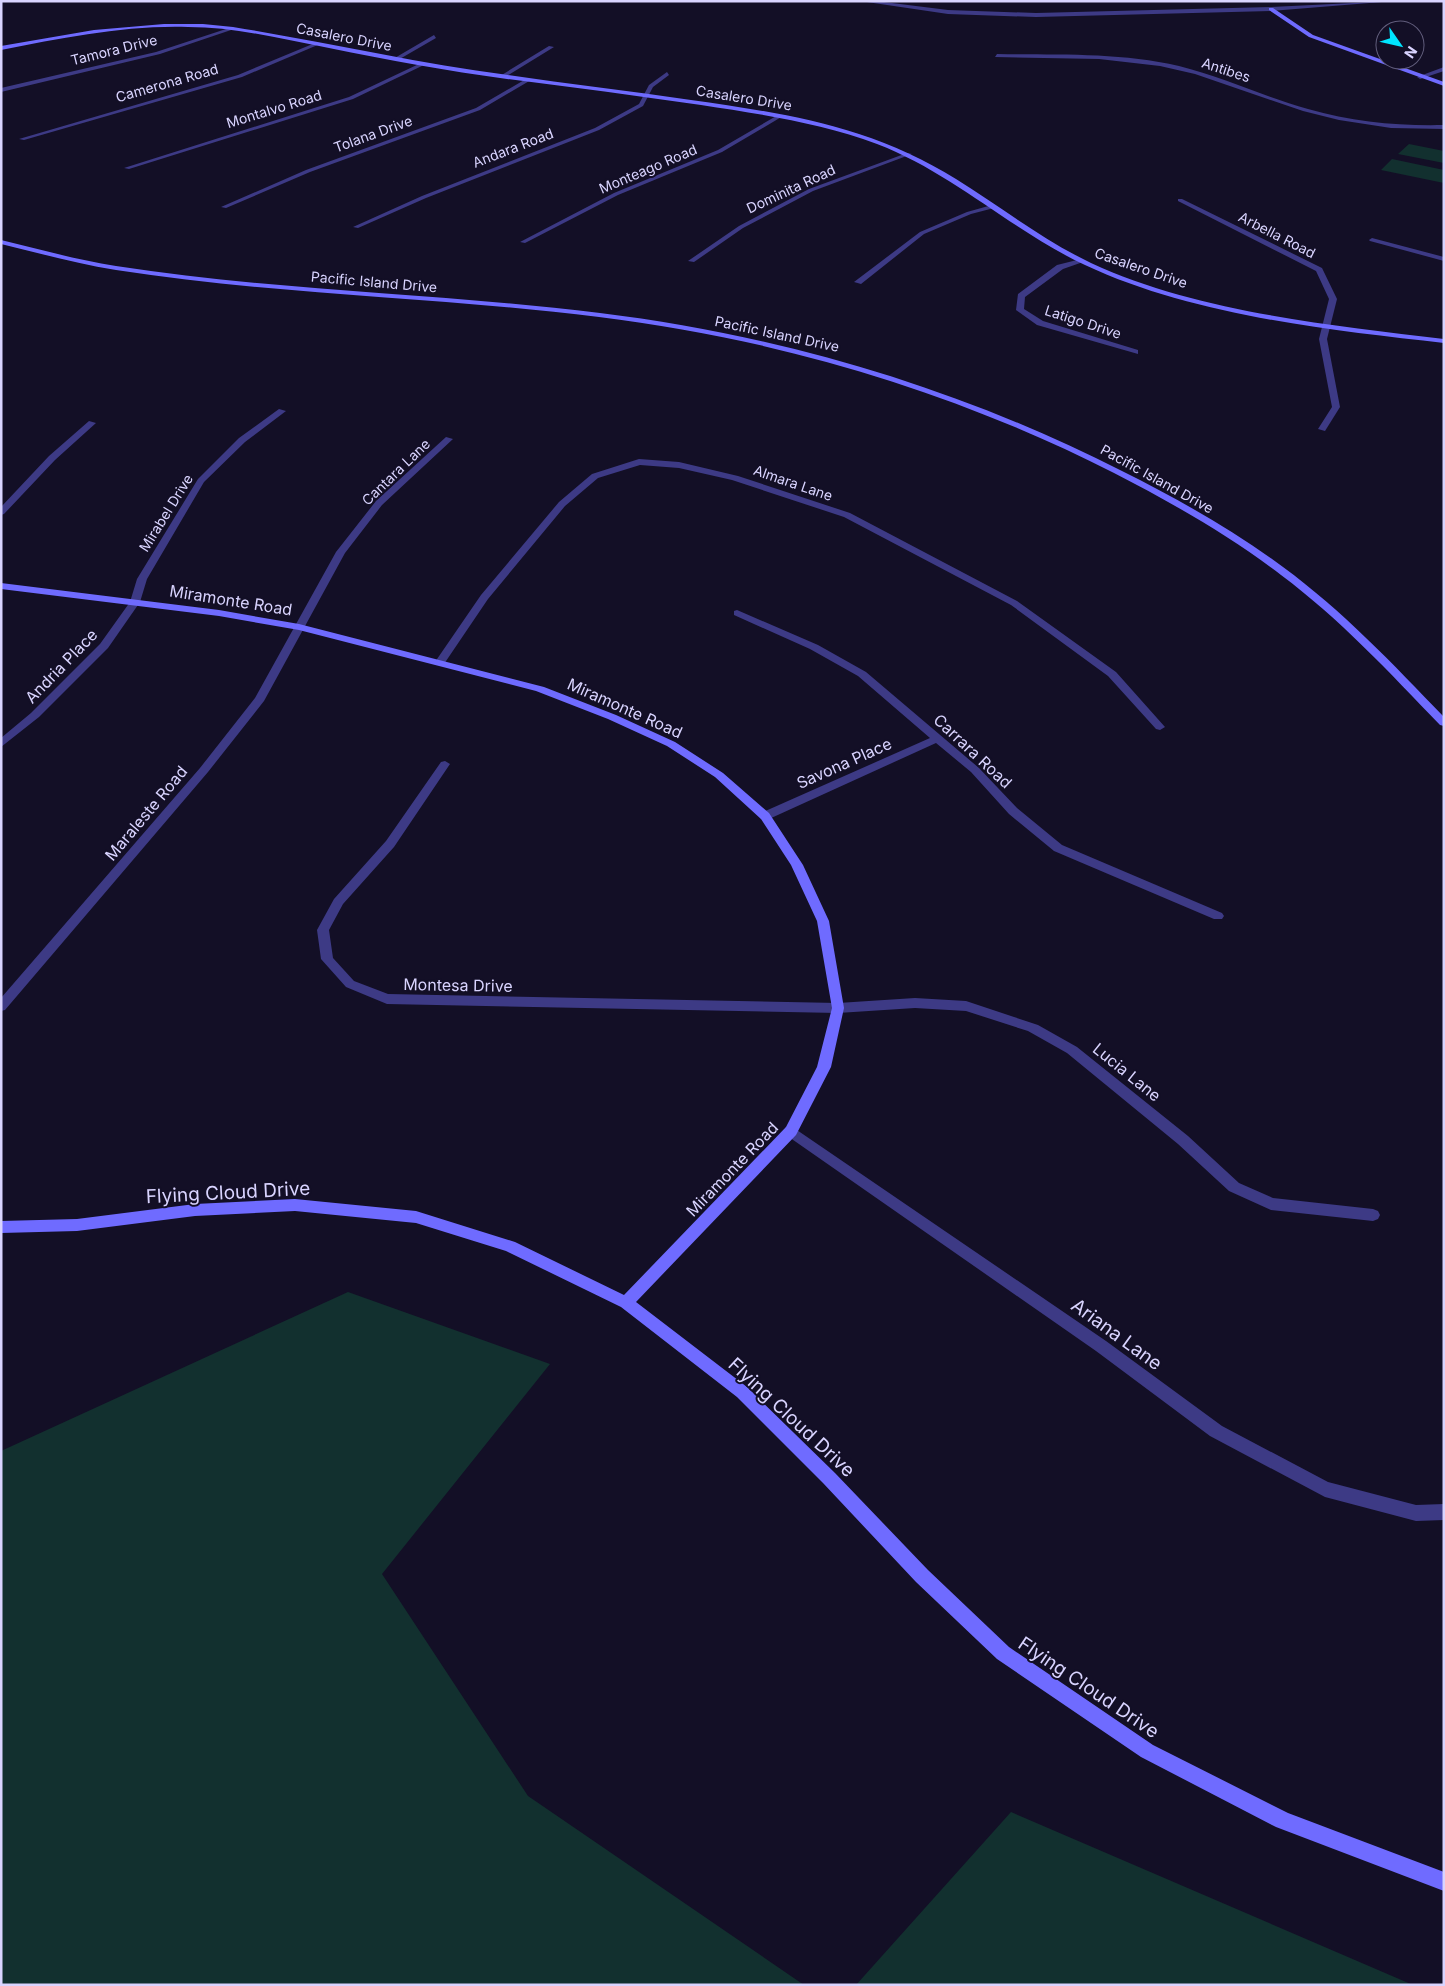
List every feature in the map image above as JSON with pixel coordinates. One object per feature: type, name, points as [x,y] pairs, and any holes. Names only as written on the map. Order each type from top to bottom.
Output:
[{"type":"street","points":[[862,1],[948,12],[1036,14],[1271,9],[1392,1]]},
{"type":"street","points":[[1271,9],[1311,36],[1420,77],[1444,84]]},
{"type":"street","name":"Casalero Drive","points":[[1,48],[89,31],[137,26],[191,25],[230,29],[423,64],[780,116],[846,132],[909,154],[1039,238],[1081,261],[1126,279],[1180,296],[1271,317],[1326,327],[1444,341]]},
{"type":"street","name":"Tamora Drive","points":[[1,90],[158,53],[230,29]]},
{"type":"street","points":[[396,59],[434,37]]},
{"type":"street","name":"Camerona Road","points":[[22,139],[240,76],[317,44]]},
{"type":"street","points":[[503,76],[551,47]]},
{"type":"street","name":"Antibes","points":[[997,56],[1115,58],[1161,64],[1198,73],[1306,110],[1341,119],[1385,126],[1444,127]]},
{"type":"street","name":"Montalvo Road","points":[[127,168],[351,98],[423,64]]},
{"type":"street","points":[[1420,77],[1444,69]]},
{"type":"street","name":"Andara Road","points":[[356,228],[432,194],[597,129],[642,104],[651,86],[666,74]]},
{"type":"street","name":"Tolana Drive","points":[[224,207],[308,171],[478,109],[528,80]]},
{"type":"street","name":"Monteago Road","points":[[523,242],[616,194],[720,151],[780,116]]},
{"type":"street","name":"Dominita Road","points":[[692,261],[741,227],[811,190],[909,154]]},
{"type":"street","name":"Arbella Road","points":[[1180,200],[1319,270],[1333,299],[1323,339],[1336,408],[1322,429]]},
{"type":"street","points":[[858,282],[922,232],[968,213],[992,207]]},
{"type":"street","points":[[1372,240],[1444,259]]},
{"type":"street","name":"Pacific Island Drive","points":[[1,242],[112,267],[205,280],[603,316],[799,351],[893,377],[1044,437],[1117,471],[1187,509],[1259,555],[1321,601],[1444,724]]},
{"type":"street","name":"Latigo Drive","points":[[1081,261],[1060,267],[1021,296],[1020,310],[1040,324],[1135,352]]},
{"type":"street","name":"Mirabel Drive","points":[[135,602],[142,579],[201,481],[242,440],[282,411]]},
{"type":"street","points":[[1,512],[52,458],[92,423]]},
{"type":"street","name":"Cantara Lane","points":[[299,627],[341,552],[379,503],[450,439]]},
{"type":"street","name":"Almara Lane","points":[[440,662],[496,583],[562,504],[595,476],[639,462],[679,465],[735,478],[847,515],[967,577],[1014,603],[1112,674],[1160,727]]},
{"type":"street","name":"Miramonte Road","points":[[1,586],[219,613],[299,627],[540,689],[612,717],[671,744],[719,775],[764,816],[797,865],[823,921],[838,1008],[824,1067],[791,1131],[626,1303]]},
{"type":"street","name":"Andria Place","points":[[1,744],[35,715],[104,646],[135,602]]},
{"type":"street","name":"Carrara Road","points":[[737,614],[814,648],[862,674],[936,739],[975,770],[1013,811],[1058,848],[1218,916]]},
{"type":"street","name":"Maraleste Road","points":[[1,1008],[204,770],[260,699],[299,627]]},
{"type":"street","name":"Savona Place","points":[[764,816],[936,739]]},
{"type":"street","name":"Montesa Drive","points":[[445,764],[390,844],[338,902],[323,930],[327,959],[350,984],[388,1000],[838,1008]]},
{"type":"street","name":"Lucia Lane","points":[[838,1008],[915,1003],[966,1006],[1034,1028],[1072,1050],[1183,1140],[1234,1187],[1271,1204],[1374,1215]]},
{"type":"street","name":"Ariana Lane","points":[[791,1131],[1101,1346],[1216,1431],[1325,1489],[1416,1513],[1444,1512]]},
{"type":"street","name":"Flying Cloud Drive","points":[[1,1227],[77,1225],[195,1210],[295,1204],[416,1217],[510,1246],[626,1303],[742,1392],[829,1478],[922,1576],[1003,1653],[1147,1751],[1283,1820],[1444,1882]]},
{"type":"green space","points":[[1409,144],[1444,151],[1444,163],[1398,154]]},
{"type":"green space","points":[[1392,159],[1444,170],[1444,183],[1381,170]]},
{"type":"green space","points":[[348,1292],[550,1364],[382,1574],[528,1796],[804,1985],[1,1985],[1,1451]]},
{"type":"green space","points":[[1011,1812],[1413,1985],[856,1985]]}]
